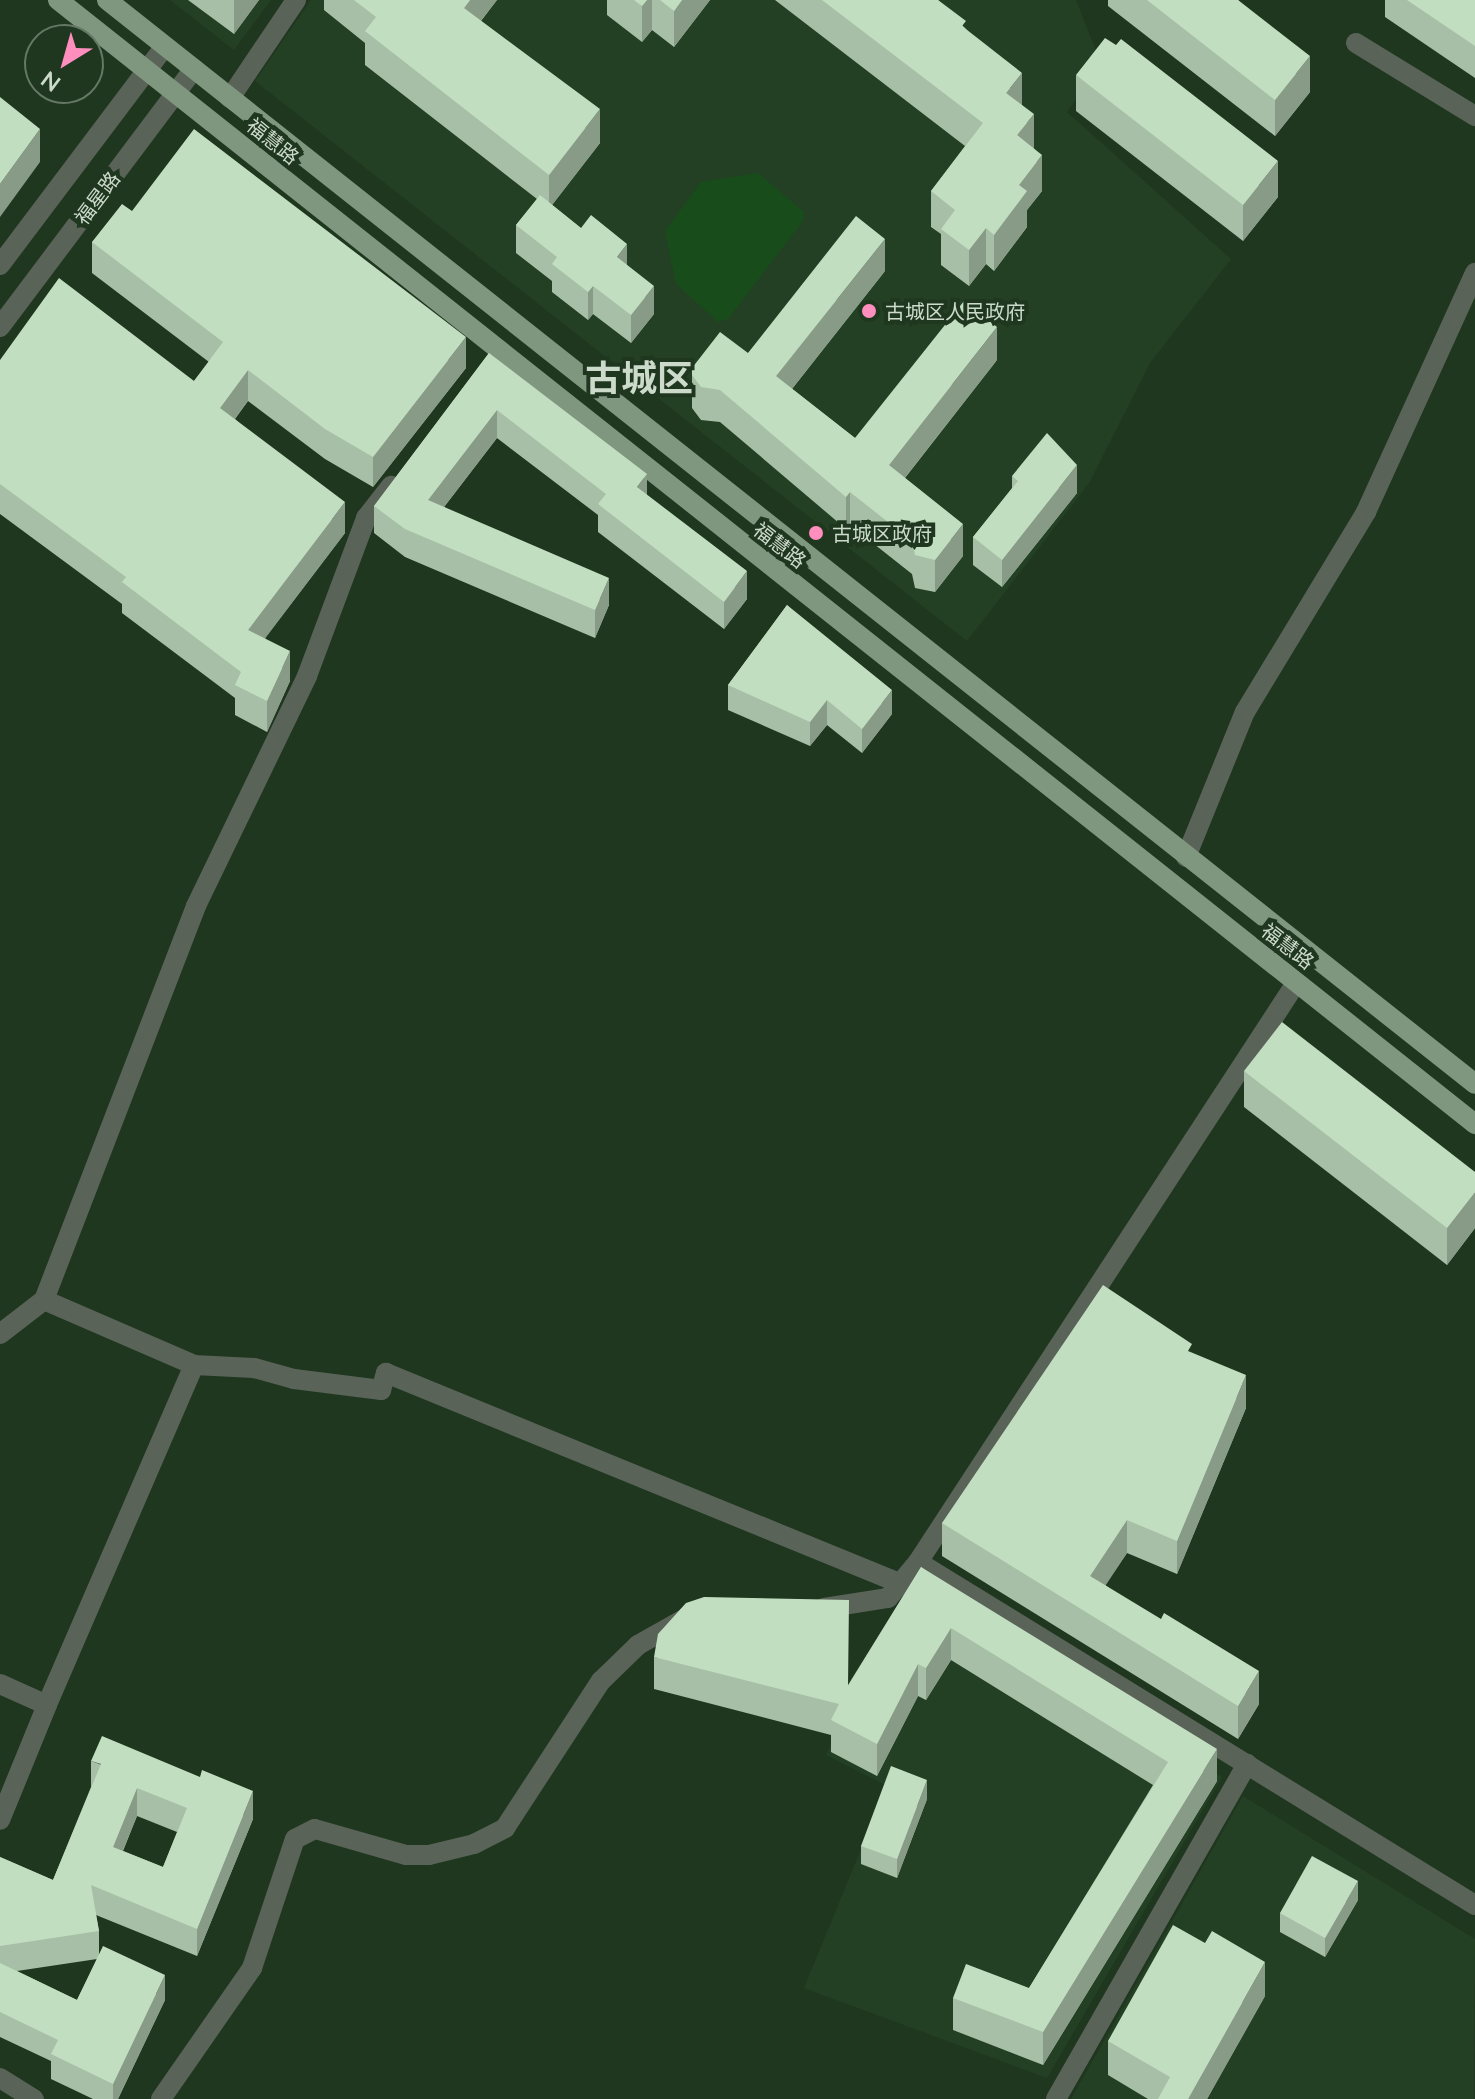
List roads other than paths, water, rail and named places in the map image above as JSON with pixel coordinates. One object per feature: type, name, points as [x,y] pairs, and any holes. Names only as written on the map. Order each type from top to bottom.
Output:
[{"type":"main road","name":"福慧路","points":[[58,0],[491,356],[1475,1124]]},
{"type":"main road","name":"福慧路","points":[[107,0],[1475,1084]]},
{"type":"street","points":[[230,98],[296,0]]},
{"type":"street","points":[[1356,43],[1475,116]]},
{"type":"street","name":"福星路","points":[[0,265],[165,46]]},
{"type":"street","name":"福星路","points":[[0,327],[194,69]]},
{"type":"street","points":[[1186,857],[1245,712],[1366,512],[1475,273]]},
{"type":"street","points":[[0,1334],[44,1300],[196,906],[307,676],[366,518],[403,470]]},
{"type":"street","points":[[804,1610],[888,1598],[918,1562],[1296,983]]},
{"type":"street","points":[[44,1300],[194,1365],[254,1368],[294,1379],[381,1390],[386,1373],[899,1583]]},
{"type":"street","points":[[0,1820],[194,1365]]},
{"type":"street","points":[[918,1562],[1475,1905]]},
{"type":"street","points":[[161,2099],[252,1968],[295,1839],[315,1829],[406,1855],[429,1855],[474,1844],[505,1828],[618,1662],[661,1630],[710,1610]]},
{"type":"street","points":[[0,1684],[47,1705]]},
{"type":"street","points":[[1056,2099],[1247,1764]]},
{"type":"street","points":[[0,2078],[34,2099]]},
{"type":"place","name":"古城区人民政府","points":[[869,311]]},
{"type":"place","name":"古城区政府","points":[[816,533]]},
{"type":"district","name":"古城区","points":[[639,378]]}]
